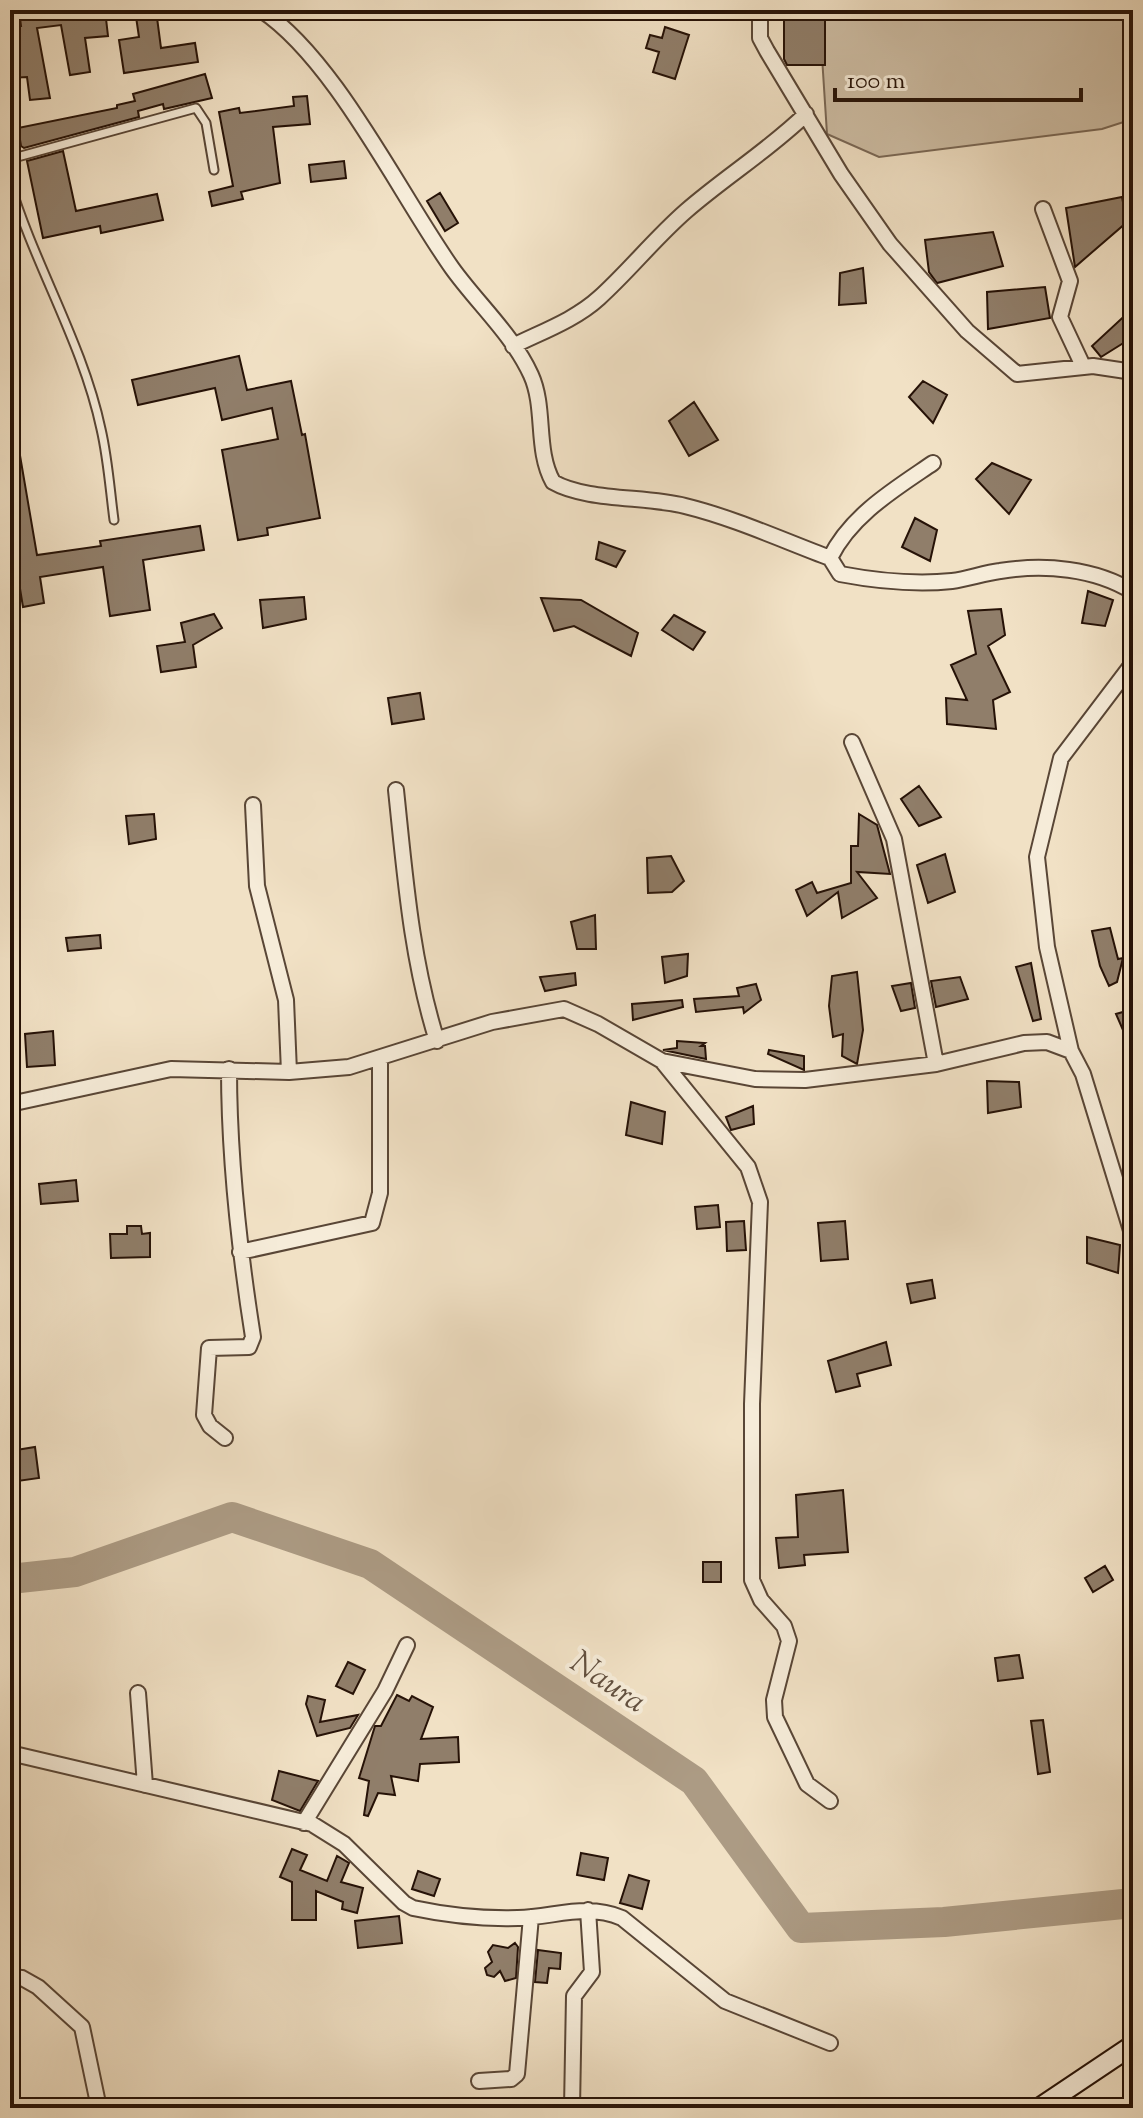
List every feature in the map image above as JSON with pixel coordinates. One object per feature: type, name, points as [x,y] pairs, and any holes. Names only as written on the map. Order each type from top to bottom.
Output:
[{"type":"street","points":[[261,10],[298,43],[327,79],[452,268],[513,346],[536,391],[547,463],[553,482],[573,490],[643,497],[688,506],[830,558],[840,574],[877,581],[955,581],[1001,571],[1036,568],[1084,573],[1133,592]]},
{"type":"street","points":[[760,10],[760,38],[841,174],[890,244],[939,302],[995,358],[1017,374],[1083,366],[1133,372]]},
{"type":"street","points":[[513,346],[572,317],[598,299],[638,254],[688,209],[774,144],[806,114]]},
{"type":"street","points":[[1043,209],[1070,281],[1060,317],[1083,366]]},
{"type":"street","points":[[830,558],[836,545],[871,506],[933,463]]},
{"type":"street","points":[[1133,663],[1061,758],[1037,857],[1047,947],[1071,1051],[1087,1086],[1133,1237]]},
{"type":"street","points":[[852,742],[894,839],[936,1064]]},
{"type":"street","points":[[396,790],[410,931],[422,993],[437,1041]]},
{"type":"street","points":[[253,805],[257,886],[286,1000],[289,1072]]},
{"type":"street","points":[[10,1104],[152,1071],[229,1069],[289,1072],[349,1067],[492,1022],[564,1009],[598,1024],[662,1061],[755,1079],[805,1080],[936,1064],[1024,1043],[1047,1042],[1071,1051]]},
{"type":"street","points":[[240,1252],[372,1223],[380,1193],[380,1058]]},
{"type":"street","points":[[662,1061],[748,1167],[760,1202],[752,1404],[752,1580],[761,1600],[784,1626],[789,1641],[774,1700],[775,1717],[807,1784],[830,1801]]},
{"type":"street","points":[[225,1438],[210,1426],[204,1415],[208,1354],[212,1346],[241,1348],[253,1343],[240,1252],[229,1132],[229,1069]]},
{"type":"street","points":[[304,1823],[385,1691],[407,1645]]},
{"type":"street","points":[[138,1693],[145,1785]]},
{"type":"street","points":[[10,1753],[304,1823],[333,1836],[413,1908],[509,1918],[588,1910],[622,1918],[725,2001],[830,2043]]},
{"type":"street","points":[[572,2108],[574,1996],[592,1972],[588,1910]]},
{"type":"street","points":[[479,2081],[511,2079],[517,2074],[531,1917]]},
{"type":"street","points":[[10,1977],[38,1987],[82,2027],[99,2108]]},
{"type":"street","points":[[1042,2107],[1133,2045]]},
{"type":"lane","points":[[10,159],[196,108],[206,123],[214,170]]},
{"type":"lane","points":[[10,183],[24,228],[70,336],[101,428],[114,520]]},
{"type":"shaded area","points":[[819,10],[1133,10],[1133,119],[1102,129],[879,157],[827,134]]},
{"type":"building","points":[[19,10],[105,10],[108,36],[85,38],[90,72],[70,75],[61,25],[37,28],[50,98],[30,100],[27,77],[10,78],[10,26],[21,26]]},
{"type":"building","points":[[135,10],[156,10],[161,48],[195,43],[198,62],[124,73],[119,40],[139,37]]},
{"type":"building","points":[[784,10],[825,10],[825,65],[787,65],[784,59]]},
{"type":"building","points":[[665,27],[689,35],[675,79],[653,72],[659,52],[646,48],[650,35],[662,38]]},
{"type":"building","points":[[205,74],[212,98],[164,109],[163,104],[138,111],[139,117],[24,148],[21,146],[18,128],[117,108],[117,105],[135,101],[133,94]]},
{"type":"building","points":[[307,96],[310,124],[273,127],[280,183],[241,192],[243,199],[212,206],[209,192],[233,186],[219,112],[239,108],[240,113],[294,106],[293,97]]},
{"type":"building","points":[[63,151],[76,211],[157,194],[163,220],[101,233],[100,226],[43,238],[27,161]]},
{"type":"building","points":[[344,161],[346,178],[311,182],[309,165]]},
{"type":"building","points":[[440,193],[458,223],[445,231],[427,201]]},
{"type":"building","points":[[1122,197],[1127,222],[1075,267],[1066,208]]},
{"type":"building","points":[[993,232],[1003,266],[937,283],[929,272],[925,240]]},
{"type":"building","points":[[863,268],[866,303],[839,305],[840,273]]},
{"type":"building","points":[[1045,287],[1050,318],[988,329],[987,292]]},
{"type":"building","points":[[1133,308],[1133,337],[1101,357],[1092,346]]},
{"type":"building","points":[[239,356],[247,390],[291,381],[302,435],[305,434],[320,518],[267,528],[268,535],[238,540],[222,450],[278,439],[272,408],[222,420],[215,388],[138,405],[132,380]]},
{"type":"building","points":[[923,381],[947,395],[933,423],[909,397]]},
{"type":"building","points":[[694,402],[718,440],[689,456],[669,421]]},
{"type":"building","points":[[17,438],[37,555],[101,546],[100,541],[200,526],[204,550],[143,560],[150,610],[110,616],[103,567],[40,577],[44,603],[23,607],[10,528],[10,439]]},
{"type":"building","points":[[992,463],[1031,480],[1009,514],[976,479]]},
{"type":"building","points":[[915,518],[937,530],[930,561],[902,547]]},
{"type":"building","points":[[599,542],[625,551],[616,567],[596,559]]},
{"type":"building","points":[[1088,591],[1113,600],[1105,626],[1082,623]]},
{"type":"building","points":[[304,597],[306,619],[263,628],[260,600]]},
{"type":"building","points":[[541,598],[581,600],[638,633],[631,656],[574,626],[554,631]]},
{"type":"building","points":[[1001,609],[1005,635],[988,646],[1010,692],[993,700],[996,729],[947,724],[946,698],[967,700],[951,665],[976,654],[968,611]]},
{"type":"building","points":[[214,614],[222,628],[193,645],[196,667],[161,672],[157,646],[185,642],[181,623]]},
{"type":"building","points":[[674,615],[705,632],[693,650],[662,630]]},
{"type":"building","points":[[420,693],[424,719],[392,724],[388,698]]},
{"type":"building","points":[[919,786],[941,817],[919,826],[901,799]]},
{"type":"building","points":[[154,814],[156,839],[129,844],[126,816]]},
{"type":"building","points":[[859,814],[877,825],[890,874],[857,872],[877,898],[842,918],[838,892],[807,916],[796,890],[812,882],[817,893],[851,883],[851,846],[858,846]]},
{"type":"building","points":[[945,854],[955,892],[928,903],[917,865]]},
{"type":"building","points":[[671,856],[684,881],[672,892],[648,893],[647,858]]},
{"type":"building","points":[[595,915],[596,949],[577,949],[571,922]]},
{"type":"building","points":[[1110,928],[1118,959],[1123,958],[1117,982],[1109,986],[1100,966],[1092,931]]},
{"type":"building","points":[[100,935],[101,948],[68,951],[66,938]]},
{"type":"building","points":[[688,954],[687,976],[665,983],[662,957]]},
{"type":"building","points":[[1031,963],[1041,1019],[1033,1021],[1016,967]]},
{"type":"building","points":[[857,972],[863,1030],[857,1064],[842,1056],[843,1034],[833,1037],[829,1006],[832,976]]},
{"type":"building","points":[[575,973],[576,985],[545,991],[540,977]]},
{"type":"building","points":[[960,977],[968,999],[936,1007],[931,981]]},
{"type":"building","points":[[911,983],[915,1008],[901,1011],[892,986]]},
{"type":"building","points":[[756,984],[761,1000],[744,1013],[743,1007],[696,1012],[694,999],[739,996],[737,988]]},
{"type":"building","points":[[682,1000],[683,1007],[633,1020],[632,1004]]},
{"type":"building","points":[[1133,1009],[1133,1053],[1116,1014]]},
{"type":"building","points":[[53,1031],[55,1065],[27,1067],[25,1034]]},
{"type":"building","points":[[677,1041],[705,1043],[701,1046],[705,1046],[706,1059],[663,1050],[677,1048]]},
{"type":"building","points":[[769,1050],[804,1056],[804,1070],[768,1054]]},
{"type":"building","points":[[987,1081],[1019,1082],[1021,1107],[988,1113]]},
{"type":"building","points":[[631,1102],[665,1112],[662,1144],[626,1135]]},
{"type":"building","points":[[753,1106],[754,1124],[731,1130],[726,1117]]},
{"type":"building","points":[[76,1180],[78,1201],[41,1204],[39,1184]]},
{"type":"building","points":[[718,1205],[720,1227],[697,1229],[695,1207]]},
{"type":"building","points":[[744,1221],[746,1250],[727,1251],[726,1222]]},
{"type":"building","points":[[845,1221],[848,1259],[821,1261],[818,1223]]},
{"type":"building","points":[[127,1226],[141,1226],[142,1234],[150,1233],[150,1257],[111,1258],[110,1234],[127,1234]]},
{"type":"building","points":[[1087,1237],[1120,1245],[1118,1273],[1087,1263]]},
{"type":"building","points":[[932,1280],[935,1298],[911,1303],[907,1284]]},
{"type":"building","points":[[886,1342],[891,1365],[857,1374],[860,1386],[836,1392],[828,1361]]},
{"type":"building","points":[[35,1447],[39,1478],[18,1481],[10,1451]]},
{"type":"building","points":[[843,1490],[848,1552],[804,1555],[805,1565],[779,1568],[776,1538],[798,1537],[796,1495]]},
{"type":"building","points":[[703,1562],[721,1562],[721,1582],[703,1582]]},
{"type":"building","points":[[1105,1566],[1113,1580],[1093,1592],[1085,1578]]},
{"type":"building","points":[[1019,1655],[1023,1678],[998,1681],[995,1658]]},
{"type":"building","points":[[348,1662],[365,1670],[353,1694],[336,1686]]},
{"type":"building","points":[[397,1695],[409,1701],[412,1696],[433,1707],[421,1739],[458,1737],[459,1762],[420,1764],[418,1781],[391,1776],[395,1795],[378,1793],[368,1816],[364,1815],[369,1781],[359,1778],[375,1726],[381,1726]]},
{"type":"building","points":[[308,1696],[325,1700],[320,1722],[358,1715],[350,1728],[317,1736],[306,1704]]},
{"type":"building","points":[[1043,1720],[1050,1772],[1038,1774],[1031,1721]]},
{"type":"building","points":[[279,1771],[318,1781],[300,1811],[272,1800]]},
{"type":"building","points":[[292,1849],[307,1855],[300,1870],[327,1881],[337,1856],[349,1863],[341,1882],[363,1888],[357,1913],[342,1909],[343,1902],[316,1891],[316,1920],[292,1920],[292,1882],[280,1877]]},
{"type":"building","points":[[581,1853],[608,1858],[604,1880],[577,1875]]},
{"type":"building","points":[[418,1871],[440,1879],[434,1896],[412,1889]]},
{"type":"building","points":[[629,1875],[649,1881],[642,1909],[620,1903]]},
{"type":"building","points":[[399,1916],[402,1943],[358,1948],[355,1921]]},
{"type":"building","points":[[515,1943],[518,1947],[516,1978],[505,1981],[500,1971],[494,1977],[487,1975],[485,1968],[492,1962],[488,1952],[493,1945],[508,1948]]},
{"type":"building","points":[[538,1950],[561,1953],[560,1969],[549,1968],[547,1983],[535,1982]]},
{"type":"waterway","name":"Naura","points":[[10,1579],[75,1572],[232,1517],[370,1564],[694,1781],[801,1928],[944,1922],[1133,1903]]}]
